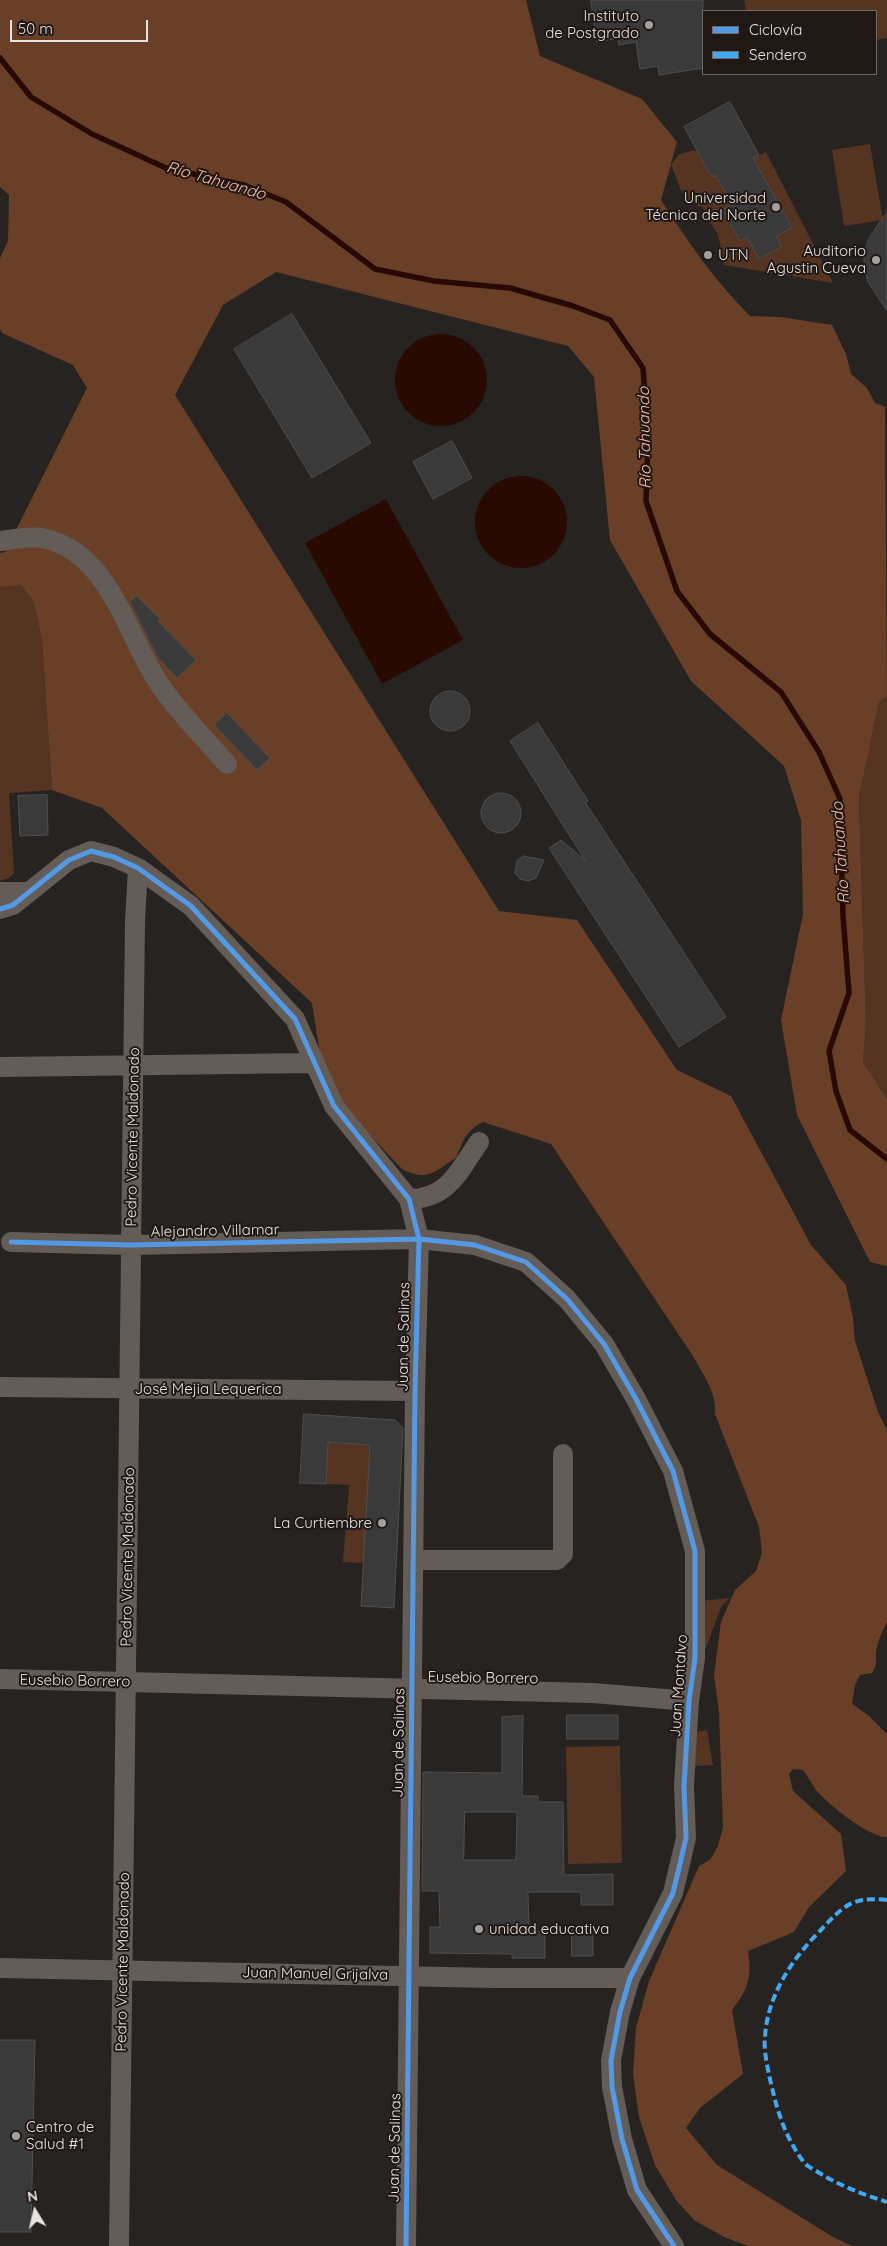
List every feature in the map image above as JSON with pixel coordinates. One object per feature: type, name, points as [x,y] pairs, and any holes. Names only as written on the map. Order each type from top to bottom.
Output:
[{"type":"street","points":[[0,541],[40,538],[62,544],[86,561],[108,586],[137,645],[162,688],[227,764]]},
{"type":"street","points":[[0,909],[13,905],[69,860],[91,850],[114,857],[138,868],[191,906],[295,1019],[313,1063],[334,1106],[409,1199],[421,1199],[449,1185],[479,1142]]},
{"type":"street","name":"Pedro Vicente Maldonado","points":[[120,2246],[135,921],[138,868]]},
{"type":"street","points":[[0,892],[27,892]]},
{"type":"street","points":[[0,1067],[134,1067],[313,1063]]},
{"type":"street","name":"Juan de Salinas","points":[[406,2246],[415,1391],[419,1239],[409,1199]]},
{"type":"street","name":"Alejandro Villamar","points":[[11,1242],[131,1245],[419,1239]]},
{"type":"street","name":"Juan Montalvo","points":[[419,1239],[475,1245],[526,1262],[566,1299],[604,1344],[673,1471],[696,1551],[696,1658],[689,1701],[684,1786],[686,1838],[673,1893],[630,1978],[620,2012],[611,2060],[612,2087],[622,2139],[637,2190],[674,2246]]},
{"type":"street","name":"José Mejia Lequerica","points":[[0,1387],[415,1391]]},
{"type":"street","points":[[414,1560],[557,1560],[564,1554],[563,1454]]},
{"type":"street","name":"Eusebio Borrero","points":[[0,1679],[593,1693],[689,1701]]},
{"type":"street","name":"Juan Manuel Grijalva","points":[[0,1968],[409,1976],[630,1978]]},
{"type":"shaded area","points":[[0,0],[526,0],[540,56],[642,99],[677,142],[661,200],[692,246],[725,289],[750,316],[781,317],[832,325],[846,354],[851,374],[867,388],[875,403],[885,407],[887,696],[879,702],[859,798],[866,1024],[863,1062],[887,1099],[887,1266],[870,1262],[797,1115],[781,1020],[803,914],[801,820],[784,766],[691,681],[610,540],[594,377],[568,346],[276,272],[223,305],[175,395],[499,911],[577,920],[677,1070],[731,1096],[811,1245],[846,1285],[853,1318],[855,1341],[878,1412],[887,1430],[887,1622],[877,1645],[875,1668],[872,1673],[860,1675],[855,1685],[852,1704],[868,1715],[887,1734],[887,1837],[870,1832],[839,1811],[816,1790],[803,1770],[793,1769],[789,1774],[793,1791],[841,1834],[846,1871],[809,1907],[794,1932],[748,1951],[748,1983],[732,2010],[743,2074],[700,2108],[686,2128],[717,2165],[833,2237],[852,2246],[748,2246],[724,2237],[694,2220],[676,2200],[655,2165],[639,2117],[633,2074],[636,2028],[649,1981],[699,1866],[710,1860],[718,1846],[723,1827],[719,1712],[714,1675],[721,1622],[735,1590],[756,1571],[762,1553],[759,1527],[715,1414],[714,1398],[705,1377],[693,1356],[551,1144],[483,1122],[466,1136],[457,1157],[431,1174],[418,1175],[402,1169],[338,1101],[321,1060],[312,1003],[102,808],[52,790],[42,641],[35,608],[31,598],[21,585],[0,587],[0,553],[5,552],[87,388],[73,365],[2,333],[0,329],[0,258],[8,241],[9,195],[0,187]]},
{"type":"shaded area","points":[[744,0],[887,0],[887,38],[877,40],[877,10],[746,10]]},
{"type":"shaded area","points":[[870,144],[883,220],[844,226],[832,150]]},
{"type":"shaded area","points":[[697,151],[711,176],[716,176],[732,205],[723,210],[740,241],[747,237],[760,259],[782,247],[776,236],[792,227],[753,158],[766,152],[833,283],[724,265],[718,234],[705,216],[703,207],[695,205],[685,197],[671,165],[678,155]]},
{"type":"shaded area","points":[[441,334],[459,337],[474,347],[484,362],[487,380],[484,398],[474,413],[459,423],[441,426],[423,423],[408,413],[398,398],[395,380],[398,362],[408,347],[423,337]]},
{"type":"shaded area","points":[[521,476],[539,479],[554,489],[564,504],[567,522],[564,540],[554,555],[539,565],[521,568],[503,565],[488,555],[478,540],[475,522],[478,504],[488,489],[503,479]]},
{"type":"shaded area","points":[[386,499],[463,640],[382,684],[305,543]]},
{"type":"shaded area","points":[[21,585],[31,598],[42,641],[52,790],[9,793],[14,873],[9,878],[0,881],[0,587]]},
{"type":"shaded area","points":[[887,696],[887,1099],[863,1062],[866,1024],[859,798],[879,702]]},
{"type":"shaded area","points":[[328,1442],[370,1445],[364,1563],[343,1562],[349,1485],[326,1484]]},
{"type":"shaded area","points":[[730,1598],[721,1607],[706,1648],[701,1648],[700,1601]]},
{"type":"shaded area","points":[[707,1730],[713,1765],[686,1767],[688,1734]]},
{"type":"shaded area","points":[[620,1746],[622,1863],[568,1864],[566,1747]]},
{"type":"building","name":"Instituto de Postgrado","points":[[591,0],[703,0],[702,68],[659,75],[658,66],[640,69],[636,42],[619,45],[618,38],[597,42]]},
{"type":"building","points":[[730,102],[759,155],[753,158],[792,228],[776,236],[782,247],[759,259],[747,237],[740,241],[723,210],[732,204],[716,176],[711,176],[684,127]]},
{"type":"building","name":"Auditorio Agustin Cueva","points":[[887,212],[887,311],[868,282],[864,267],[864,253],[869,238]]},
{"type":"building","points":[[292,314],[371,443],[312,478],[234,349]]},
{"type":"building","points":[[452,441],[472,478],[433,499],[413,462]]},
{"type":"building","points":[[137,596],[160,619],[158,621],[196,660],[177,678],[158,658],[130,602]]},
{"type":"building","points":[[450,691],[464,697],[470,711],[464,725],[450,731],[436,725],[430,711],[436,697]]},
{"type":"building","points":[[227,713],[270,758],[257,770],[214,725]]},
{"type":"building","points":[[538,723],[588,801],[585,802],[726,1017],[679,1047],[549,848],[561,840],[585,860],[510,741]]},
{"type":"building","points":[[501,793],[515,799],[521,813],[515,827],[501,833],[487,827],[481,813],[487,799]]},
{"type":"building","points":[[47,795],[48,835],[20,836],[18,796]]},
{"type":"building","points":[[524,856],[544,860],[536,878],[528,881],[520,879],[515,873],[517,861]]},
{"type":"building","name":"La Curtiembre","points":[[304,1414],[395,1420],[403,1428],[394,1608],[361,1606],[370,1445],[328,1442],[326,1484],[300,1483]]},
{"type":"building","points":[[567,1715],[618,1715],[618,1739],[567,1739]]},
{"type":"building","points":[[523,1716],[522,1796],[538,1796],[538,1802],[563,1802],[564,1875],[613,1874],[613,1905],[581,1905],[581,1892],[528,1892],[529,1931],[545,1931],[545,1958],[512,1958],[512,1954],[430,1953],[430,1927],[440,1927],[439,1891],[422,1891],[423,1772],[502,1773],[502,1717]],"holes":[[[465,1812],[517,1812],[516,1860],[464,1860]]]},
{"type":"building","points":[[572,1930],[593,1931],[593,1956],[572,1956]]},
{"type":"building","name":"Centro de Salud #1","points":[[0,2040],[35,2040],[31,2232],[0,2232]]},
{"type":"waterway","name":"Río Tahuando","points":[[0,58],[31,97],[92,134],[166,168],[244,185],[286,202],[375,269],[434,281],[510,288],[573,306],[610,320],[643,368],[648,441],[646,501],[677,591],[710,634],[781,692],[819,752],[840,799],[843,916],[849,993],[829,1051],[836,1091],[850,1130],[887,1159]]},
{"type":"marked path","points":[[887,1900],[864,1900],[847,1906],[833,1917],[807,1945],[782,1980],[771,2007],[765,2036],[766,2058],[779,2113],[785,2130],[804,2163],[843,2186],[887,2202]]},
{"type":"cycle path","points":[[0,909],[13,905],[69,860],[91,851],[114,857],[138,868],[191,906],[295,1019],[334,1106],[409,1199],[419,1239],[415,1391],[406,2246]]},
{"type":"cycle path","points":[[11,1242],[131,1245],[419,1239],[475,1245],[526,1262],[567,1299],[604,1344],[636,1399],[673,1471],[695,1551],[695,1658],[689,1701],[684,1786],[686,1838],[673,1893],[630,1978],[620,2012],[611,2060],[612,2087],[622,2139],[637,2190],[674,2246]]},
{"type":"place","name":"Instituto de Postgrado","points":[[649,25]]},
{"type":"place","name":"Universidad Técnica del Norte","points":[[776,207]]},
{"type":"place","name":"UTN","points":[[708,255]]},
{"type":"place","name":"Auditorio Agustin Cueva","points":[[876,260]]},
{"type":"place","name":"La Curtiembre","points":[[382,1523]]},
{"type":"place","name":"unidad educativa","points":[[479,1929]]},
{"type":"place","name":"Centro de Salud #1","points":[[16,2136]]}]
